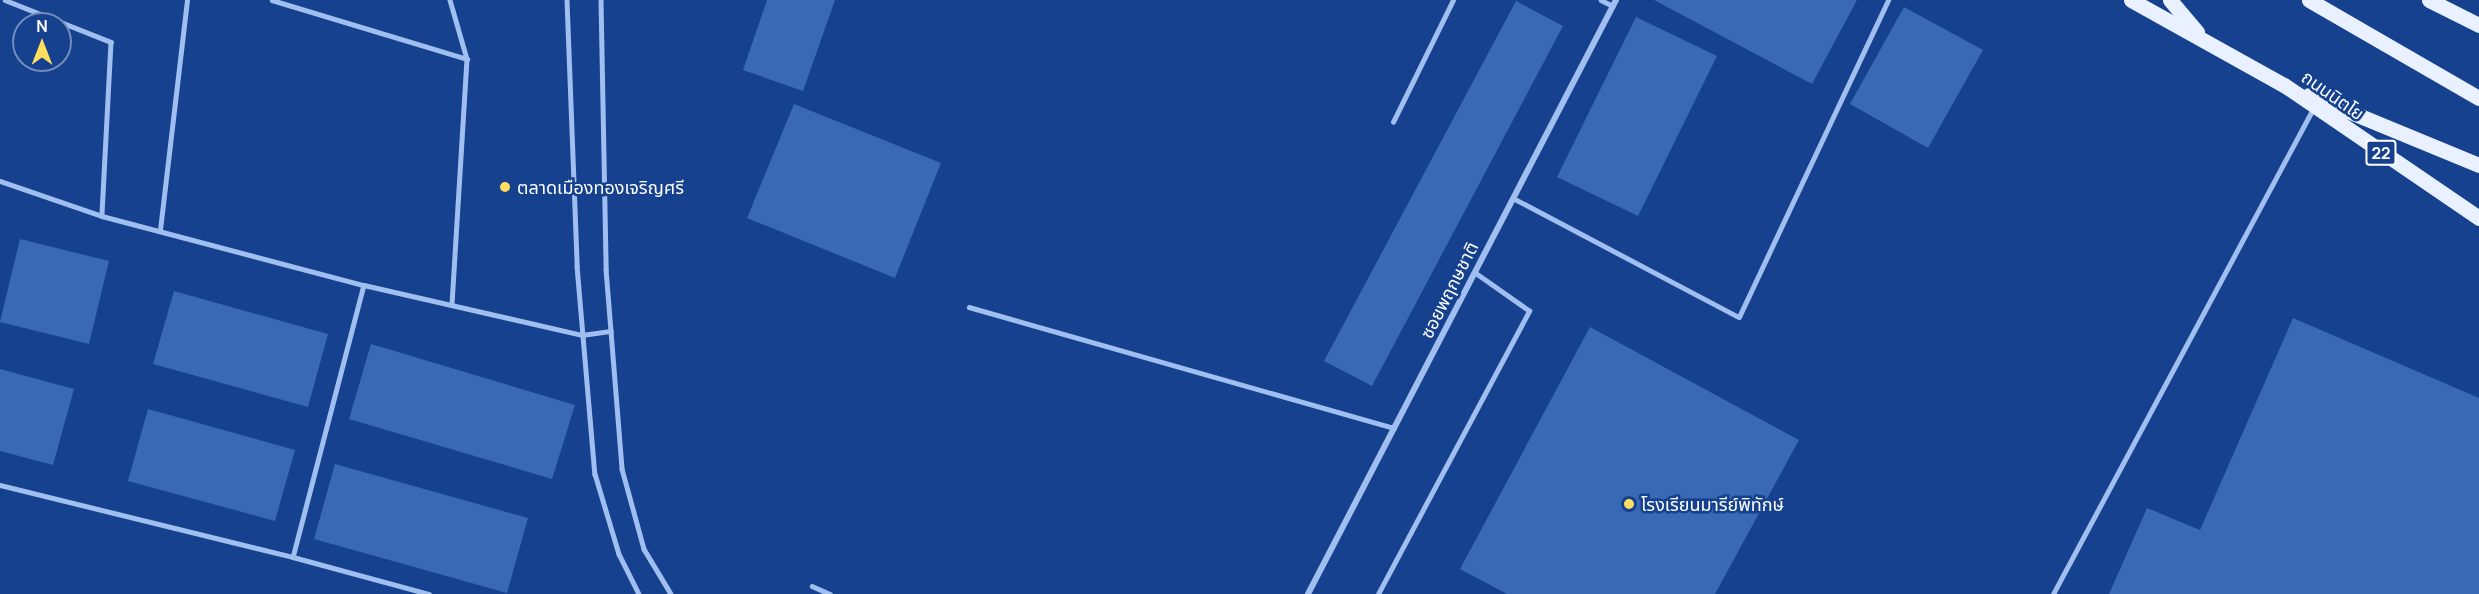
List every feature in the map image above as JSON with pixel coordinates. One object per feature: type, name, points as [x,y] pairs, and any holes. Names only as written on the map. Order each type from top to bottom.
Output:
[{"type":"main road","name":"ถนนนิตโย","points":[[2130,0],[2284,85],[2479,218]]},
{"type":"main road","points":[[2170,0],[2203,39]]},
{"type":"main road","points":[[2309,0],[2479,98]]},
{"type":"main road","points":[[2429,0],[2479,26]]},
{"type":"main road","name":"ถนนนิตโย","points":[[2284,85],[2479,165]]},
{"type":"street","name":"ซอยพฤกษชาติ","points":[[1308,594],[1615,3]]},
{"type":"lane","points":[[4,0],[111,42],[102,216]]},
{"type":"lane","points":[[160,230],[187,0]]},
{"type":"lane","points":[[272,0],[290,2],[467,59]]},
{"type":"lane","points":[[450,0],[467,59],[452,304]]},
{"type":"lane","points":[[567,0],[582,335],[595,474],[619,554],[639,594]]},
{"type":"lane","points":[[601,0],[611,332],[622,469],[644,549],[671,594]]},
{"type":"lane","points":[[1393,122],[1453,0]]},
{"type":"lane","points":[[1601,0],[1615,3]]},
{"type":"lane","points":[[1513,198],[1739,317],[1888,0]]},
{"type":"lane","points":[[2053,594],[2314,106]]},
{"type":"lane","points":[[0,182],[102,216],[364,285],[582,335],[611,332]]},
{"type":"lane","points":[[1378,594],[1529,311],[1474,273]]},
{"type":"lane","points":[[293,557],[364,285]]},
{"type":"lane","points":[[969,307],[1394,428]]},
{"type":"lane","points":[[0,485],[293,557],[429,594]]},
{"type":"lane","points":[[812,586],[830,594]]},
{"type":"building","points":[[767,0],[835,0],[803,91],[743,70]]},
{"type":"building","points":[[1654,0],[1857,0],[1812,84]]},
{"type":"building","points":[[1516,1],[1563,26],[1372,386],[1324,361]]},
{"type":"building","points":[[1904,7],[1983,50],[1928,148],[1850,104]]},
{"type":"building","points":[[1636,17],[1717,56],[1638,216],[1557,177]]},
{"type":"building","points":[[794,104],[941,163],[895,278],[747,218]]},
{"type":"building","points":[[20,239],[109,261],[89,344],[0,322]]},
{"type":"building","points":[[174,291],[328,334],[308,407],[153,364]]},
{"type":"building","points":[[2293,318],[2479,398],[2479,594],[2109,594],[2147,508],[2200,530]]},
{"type":"building","name":"โรงเรียนมารีย์พิทักษ์","points":[[1590,327],[1799,440],[1715,594],[1507,594],[1460,569]]},
{"type":"building","points":[[371,344],[575,405],[552,479],[349,419]]},
{"type":"building","points":[[0,369],[74,389],[53,465],[0,451]]},
{"type":"building","points":[[148,409],[295,450],[275,521],[128,481]]},
{"type":"building","points":[[335,464],[528,518],[507,593],[314,539]]},
{"type":"place","name":"ตลาดเมืองทองเจริญศรี","points":[[505,187]]},
{"type":"place","name":"โรงเรียนมารีย์พิทักษ์","points":[[1629,504]]}]
